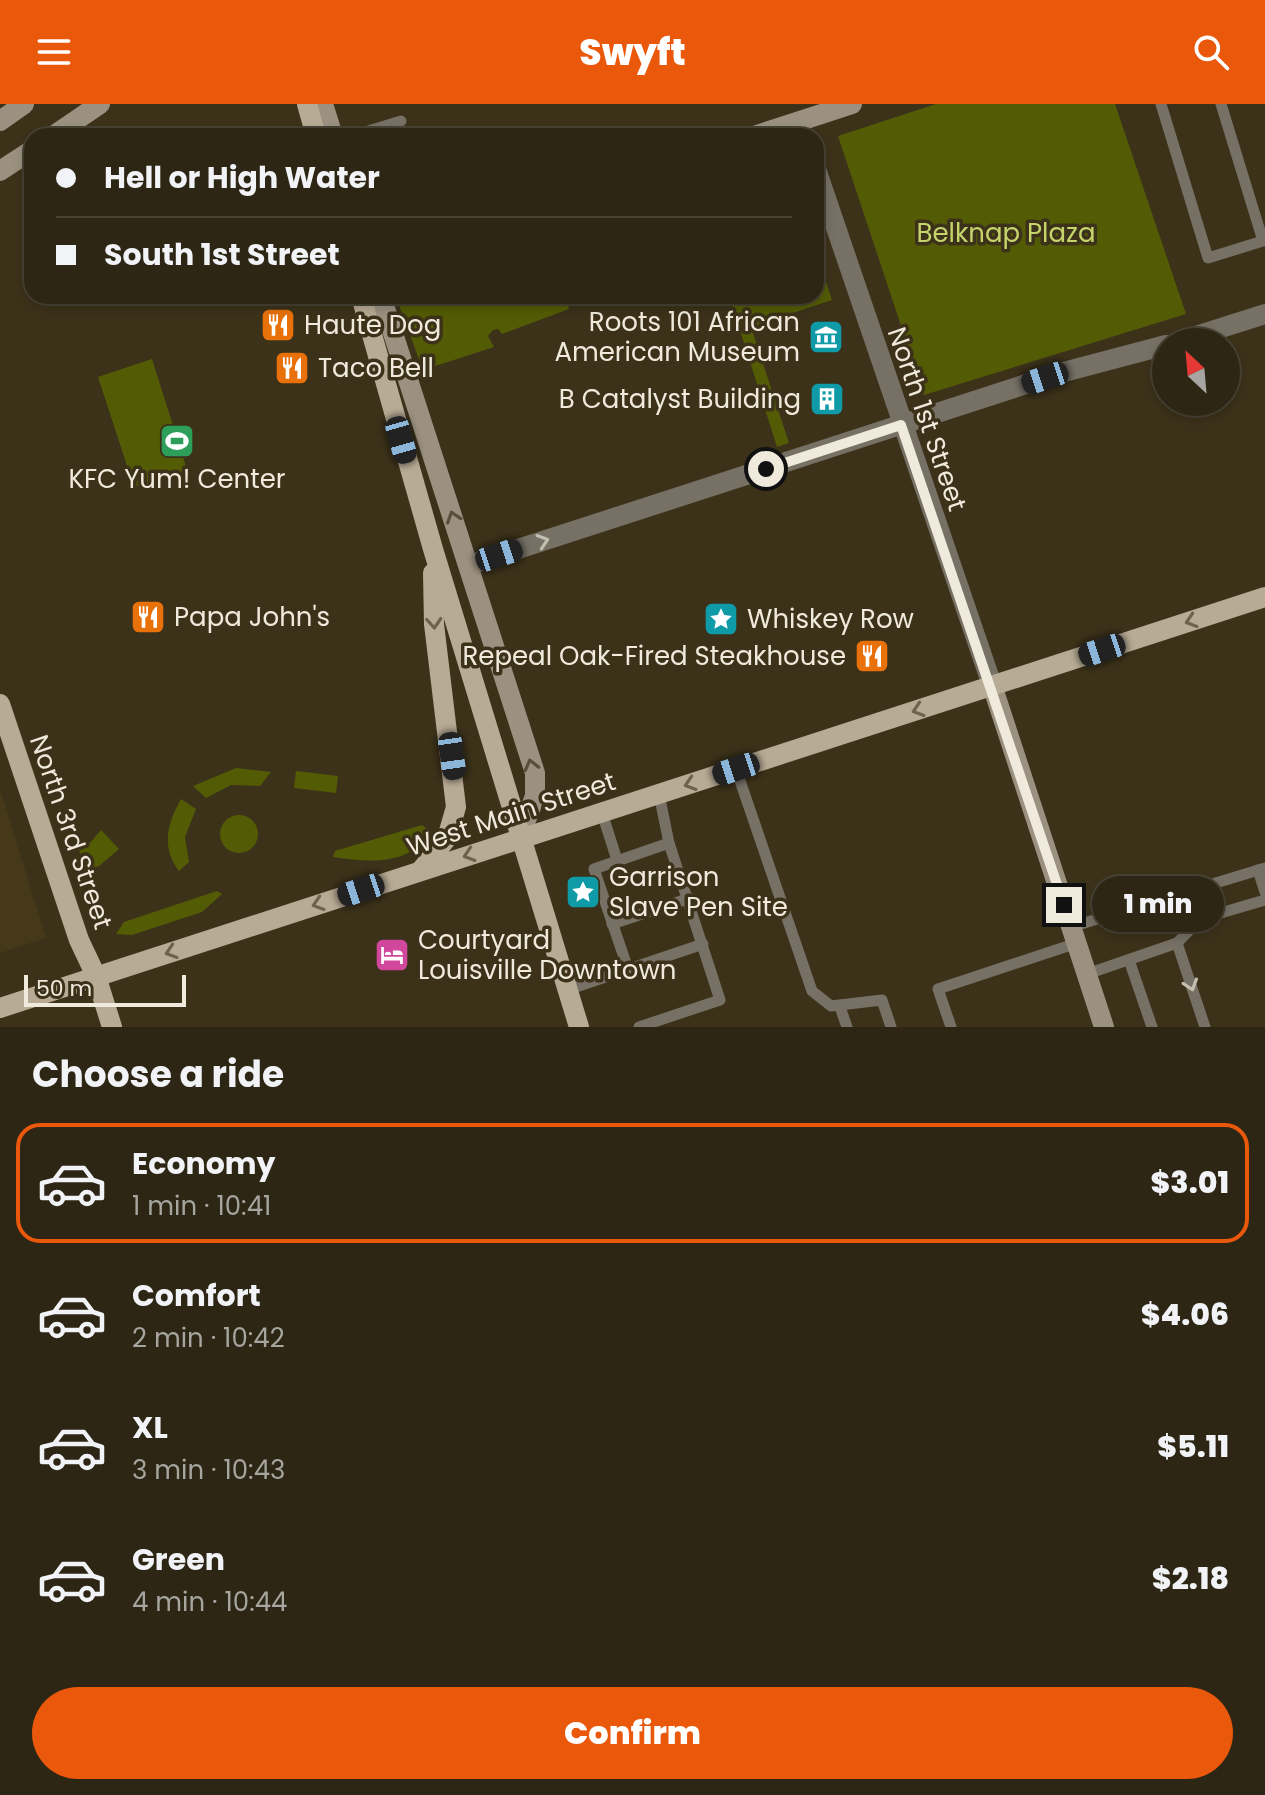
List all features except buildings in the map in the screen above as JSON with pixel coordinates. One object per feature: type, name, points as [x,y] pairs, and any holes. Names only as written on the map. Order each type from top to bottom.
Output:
[{"type":"main road","points":[[307,104],[314,128]]},
{"type":"main road","points":[[363,304],[519,839],[579,1027]]},
{"type":"main road","points":[[419,871],[447,838],[456,807],[456,786],[434,624],[433,549]]},
{"type":"main road","name":"West Main Street","points":[[0,1008],[1265,597]]},
{"type":"main road","name":"North 3rd Street","points":[[0,704],[79,940],[96,976],[112,1027]]},
{"type":"street","points":[[0,121],[24,104]]},
{"type":"street","points":[[65,128],[100,104]]},
{"type":"street","points":[[323,104],[330,128]]},
{"type":"street","points":[[778,128],[852,104]]},
{"type":"street","points":[[0,171],[24,155]]},
{"type":"street","name":"North 1st Street","points":[[824,193],[992,685]]},
{"type":"street","points":[[384,304],[535,773],[535,796],[519,839]]},
{"type":"street","points":[[1221,328],[1265,314]]},
{"type":"street","points":[[469,565],[1060,373],[1152,349]]},
{"type":"street","points":[[992,685],[1104,1027]]},
{"type":"lane","points":[[1161,104],[1208,258],[1263,241],[1221,104]]},
{"type":"lane","points":[[378,128],[401,121]]},
{"type":"lane","points":[[736,769],[812,991],[831,1006],[882,1000],[891,1027]]},
{"type":"lane","points":[[639,1027],[720,1000],[690,898],[669,843],[659,794]]},
{"type":"lane","points":[[602,813],[617,860]]},
{"type":"lane","points":[[628,969],[594,869],[669,843]]},
{"type":"lane","points":[[951,1027],[938,989],[1074,935],[1261,869],[1265,892]]},
{"type":"lane","points":[[612,924],[690,898]]},
{"type":"lane","points":[[1087,974],[1177,943],[1200,919],[1265,900]]},
{"type":"lane","points":[[1177,943],[1205,1027]]},
{"type":"lane","points":[[567,990],[703,944]]},
{"type":"lane","points":[[1129,960],[1152,1027]]},
{"type":"lane","points":[[840,1007],[847,1027]]},
{"type":"shaded area","points":[[0,789],[46,938],[0,953]]},
{"type":"green space","name":"Belknap Plaza","points":[[936,104],[1115,104],[1186,314],[924,395],[838,136]]},
{"type":"green space","points":[[824,276],[832,300],[824,303]]},
{"type":"green space","points":[[400,304],[567,304],[569,309],[502,334],[498,329],[493,330],[488,336],[494,347],[423,370]]},
{"type":"green space","points":[[732,304],[820,304],[751,327],[789,443],[777,447]]},
{"type":"green space","points":[[152,359],[187,470],[134,487],[98,377]]},
{"type":"green space","points":[[236,768],[271,772],[260,786],[231,785],[206,798],[193,786]]},
{"type":"green space","points":[[296,771],[338,776],[336,793],[294,788]]},
{"type":"green space","points":[[181,799],[196,809],[185,837],[189,862],[179,871],[170,853],[168,835]]},
{"type":"green space","points":[[239,815],[253,820],[258,834],[253,848],[239,853],[225,848],[220,834],[225,820]]},
{"type":"green space","points":[[422,825],[434,834],[411,852],[375,861],[333,857],[335,851]]},
{"type":"green space","points":[[101,830],[119,849],[99,866],[86,870],[78,847],[90,843]]},
{"type":"green space","points":[[217,891],[222,894],[202,912],[132,935],[116,934],[124,922]]},
{"type":"place","name":"Haute Dog","points":[[278,325]]},
{"type":"place","name":"Roots 101 African American Museum","points":[[826,337]]},
{"type":"place","name":"Taco Bell","points":[[292,368]]},
{"type":"place","name":"B Catalyst Building","points":[[827,399]]},
{"type":"place","name":"KFC Yum! Center","points":[[177,441]]},
{"type":"place","name":"Papa John's","points":[[148,617]]},
{"type":"place","name":"Whiskey Row","points":[[721,619]]},
{"type":"place","name":"Repeal Oak-Fired Steakhouse","points":[[872,656]]},
{"type":"place","name":"Garrison Slave Pen Site","points":[[583,892]]},
{"type":"place","name":"Courtyard Louisville Downtown","points":[[392,955]]},
{"type":"route","points":[[766,469],[901,425],[981,653],[1064,905]]}]
